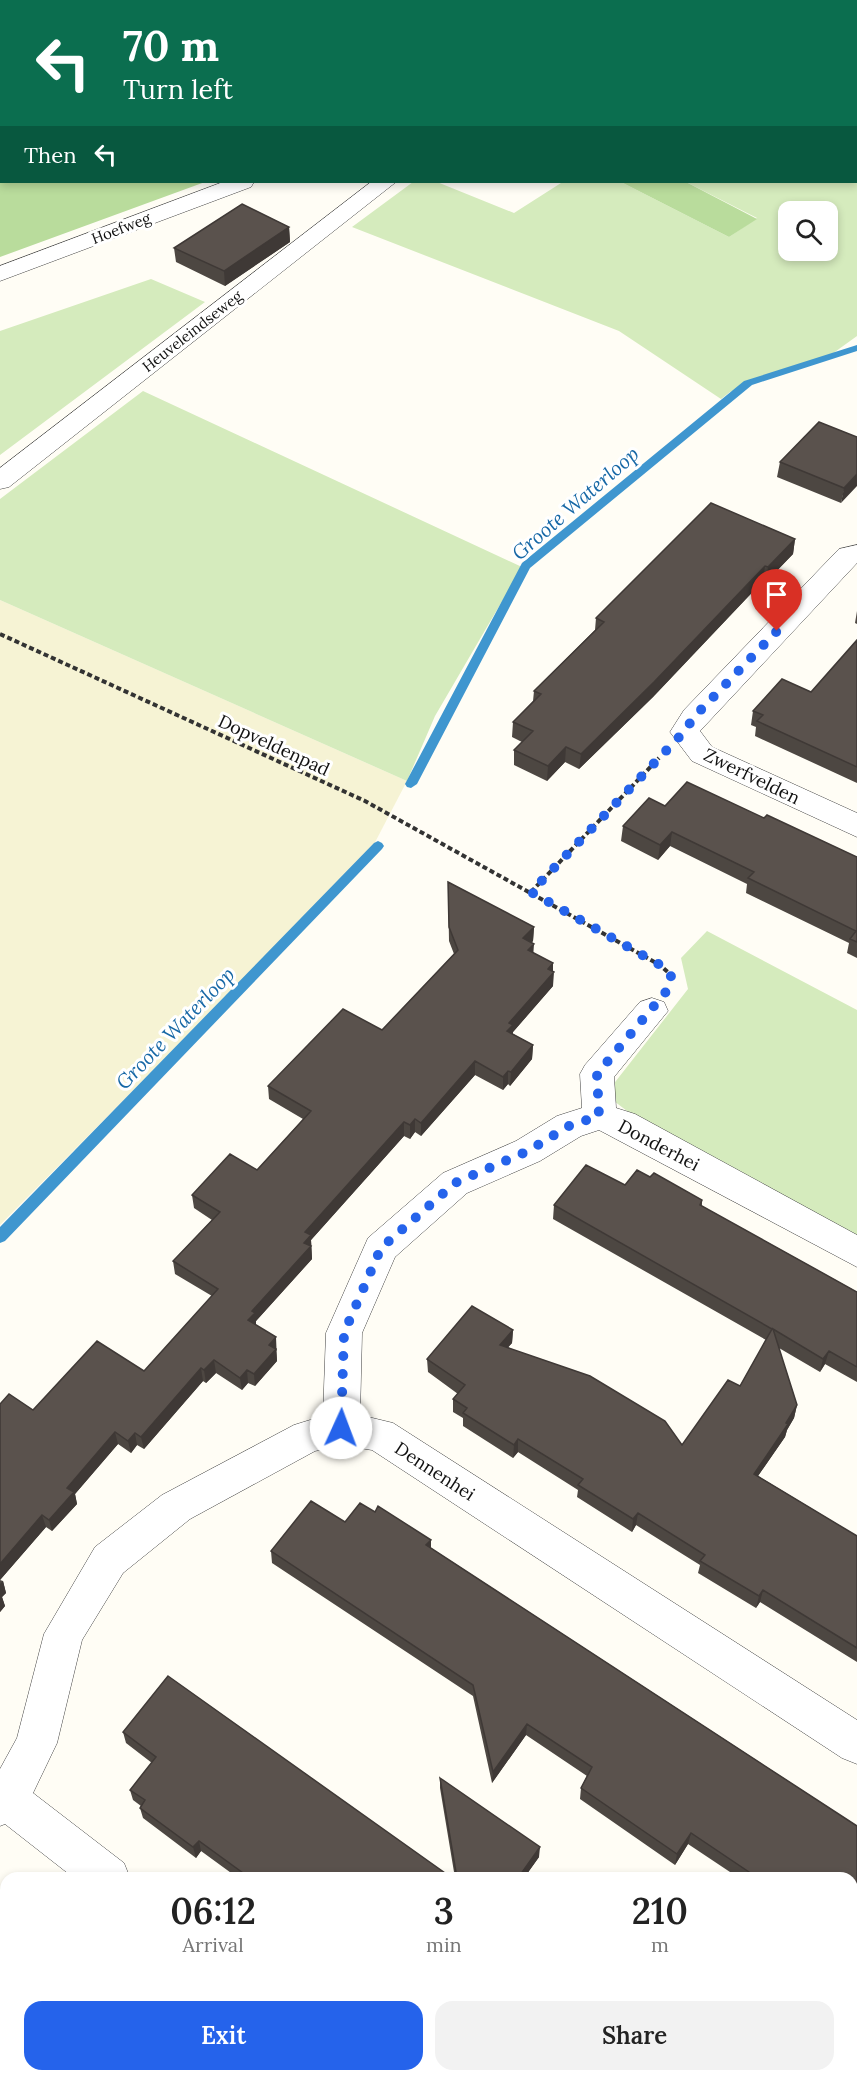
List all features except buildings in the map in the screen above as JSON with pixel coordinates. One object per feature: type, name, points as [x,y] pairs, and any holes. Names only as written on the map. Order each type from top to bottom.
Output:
[{"type":"street","name":"Hoefweg","points":[[0,274],[240,183]]},
{"type":"street","name":"Heuveleindseweg","points":[[0,481],[384,183]]},
{"type":"street","points":[[684,732],[694,717],[849,555],[857,554]]},
{"type":"street","name":"Zwerfvelden","points":[[684,732],[702,754],[857,826]]},
{"type":"street","points":[[599,1116],[597,1074],[652,1011]]},
{"type":"street","name":"Donderhei","points":[[341,1428],[344,1333],[381,1248],[455,1183],[528,1151],[569,1126],[599,1116],[623,1124],[857,1252]]},
{"type":"street","name":"Dennenhei","points":[[3,1802],[36,1743],[64,1634],[110,1560],[176,1507],[307,1437],[341,1428],[380,1435],[857,1744]]},
{"type":"street","points":[[3,1802],[101,1872]]},
{"type":"path","name":"Dopveldenpad","points":[[0,634],[365,801],[660,965],[671,975],[670,987],[652,1011]]},
{"type":"path","points":[[531,892],[684,732]]},
{"type":"shaded area","points":[[0,600],[407,781],[371,850],[0,1225]]},
{"type":"green space","points":[[0,183],[202,183],[0,257]]},
{"type":"green space","points":[[412,183],[439,183],[514,213],[561,183],[623,183],[729,237],[757,218],[688,183],[857,183],[857,336],[832,354],[730,392],[721,399],[619,331],[352,227]]},
{"type":"green space","points":[[623,183],[688,183],[757,219],[729,237]]},
{"type":"green space","points":[[151,279],[205,302],[0,455],[0,331]]},
{"type":"green space","points":[[143,391],[522,567],[435,716],[407,781],[0,600],[0,499]]},
{"type":"green space","points":[[707,931],[857,1010],[857,1237],[627,1111],[614,1101],[612,1086],[688,989],[681,958]]},
{"type":"waterway","name":"Groote Waterloop","points":[[411,784],[526,566],[748,383],[857,348]]},
{"type":"waterway","name":"Groote Waterloop","points":[[0,1237],[378,846]]},
{"type":"route","points":[[341,1428],[344,1333],[381,1248],[455,1183],[528,1151],[569,1126],[599,1116],[597,1074],[670,987],[671,975],[660,965],[531,892],[777,631]]}]
